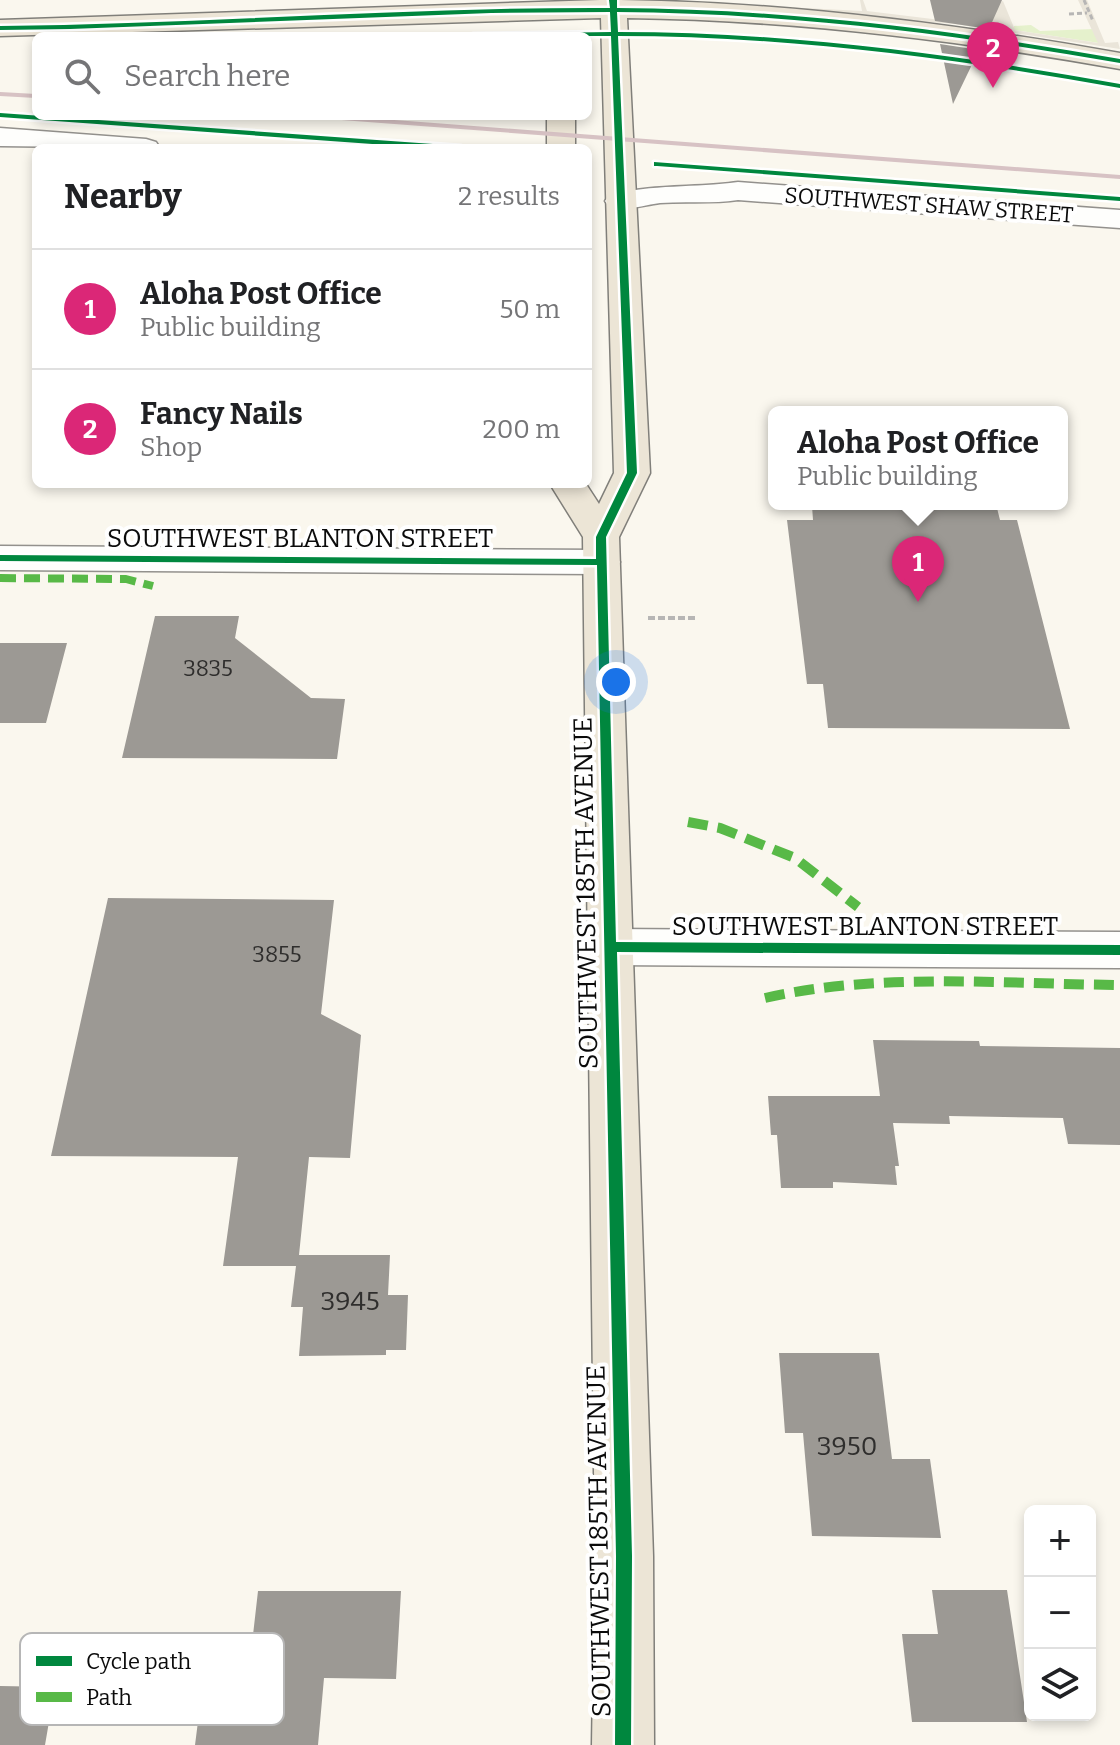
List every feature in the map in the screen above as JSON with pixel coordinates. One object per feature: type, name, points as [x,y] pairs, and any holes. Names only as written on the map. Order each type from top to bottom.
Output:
[{"type":"main road","points":[[613,15],[798,44],[1020,69],[1120,86]]},
{"type":"main road","points":[[0,28],[561,20],[613,15],[770,17],[1017,43],[1120,61]]},
{"type":"main road","name":"SOUTHWEST 185TH AVENUE","points":[[613,15],[632,473],[601,549],[624,1556],[623,1745]]},
{"type":"main road","points":[[495,32],[561,20]]},
{"type":"main road","points":[[0,51],[32,51]]},
{"type":"main road","points":[[561,120],[561,144]]},
{"type":"main road","points":[[570,488],[601,549]]},
{"type":"street","points":[[0,137],[93,144]]},
{"type":"street","name":"SOUTHWEST SHAW STREET","points":[[619,164],[710,181],[738,191]]},
{"type":"street","name":"SOUTHWEST SHAW STREET","points":[[620,201],[662,194],[710,195],[738,191],[1120,219]]},
{"type":"street","name":"SOUTHWEST BLANTON STREET","points":[[0,558],[601,549]]},
{"type":"street","name":"SOUTHWEST BLANTON STREET","points":[[609,947],[1120,950]]},
{"type":"green space","points":[[1031,25],[1040,31],[1094,29],[1099,43],[1014,30],[1014,26]]},
{"type":"shaded area","points":[[656,0],[862,11],[860,0],[863,0],[867,11],[957,22],[1003,1],[1015,30],[1098,43],[1078,0],[1087,0],[1105,43],[1118,42],[1120,49],[955,24]]},
{"type":"building","points":[[930,0],[1002,0],[989,29],[935,21]]},
{"type":"building","points":[[940,44],[979,50],[953,104]]},
{"type":"building","points":[[812,510],[998,510],[1000,520],[1017,520],[1070,729],[828,728],[823,684],[807,684],[787,520],[813,520]]},
{"type":"building","points":[[155,616],[239,616],[235,638],[311,698],[345,699],[337,759],[122,758]]},
{"type":"building","points":[[0,643],[67,643],[46,723],[0,723]]},
{"type":"building","points":[[108,898],[334,900],[321,1014],[361,1035],[350,1158],[309,1157],[299,1255],[390,1255],[388,1295],[408,1295],[406,1350],[386,1350],[386,1355],[299,1356],[303,1307],[291,1307],[296,1266],[223,1266],[238,1157],[51,1156]]},
{"type":"building","points":[[873,1040],[979,1041],[980,1046],[1120,1048],[1120,1145],[1068,1144],[1063,1118],[949,1116],[950,1124],[893,1123],[899,1166],[895,1166],[897,1185],[833,1182],[833,1188],[781,1188],[777,1135],[771,1135],[768,1096],[880,1096]]},
{"type":"building","points":[[779,1353],[879,1353],[892,1459],[930,1459],[941,1538],[812,1536],[803,1433],[785,1433]]},
{"type":"building","points":[[932,1590],[1007,1590],[1024,1702],[1024,1721],[1027,1722],[912,1722],[902,1634],[938,1634]]},
{"type":"building","points":[[258,1591],[401,1591],[396,1679],[324,1678],[318,1745],[195,1745],[198,1725],[284,1725],[284,1633],[253,1633]]},
{"type":"building","points":[[0,1686],[20,1686],[20,1725],[48,1725],[45,1745],[0,1745]]},
{"type":"railway","points":[[0,94],[32,96]]},
{"type":"railway","points":[[368,120],[1120,177]]},
{"type":"marked path","points":[[0,578],[126,579],[153,586]]},
{"type":"marked path","points":[[688,822],[720,828],[795,858],[858,907]]},
{"type":"marked path","points":[[765,998],[812,987],[898,983],[1120,985]]},
{"type":"cycle path","points":[[613,0],[632,473],[601,537],[624,1556],[623,1745]]},
{"type":"cycle path","points":[[0,28],[491,11],[702,12],[912,29],[1120,61]]},
{"type":"cycle path","points":[[592,34],[798,42],[960,59],[1120,86]]},
{"type":"cycle path","points":[[0,115],[32,117]]},
{"type":"cycle path","points":[[70,120],[405,144]]},
{"type":"cycle path","points":[[657,164],[1120,199]]},
{"type":"cycle path","points":[[0,558],[601,562]]},
{"type":"cycle path","points":[[609,947],[1120,950]]},
{"type":"place","name":"Fancy Nails","points":[[993,88]]},
{"type":"place","name":"Aloha Post Office","points":[[918,602]]}]
